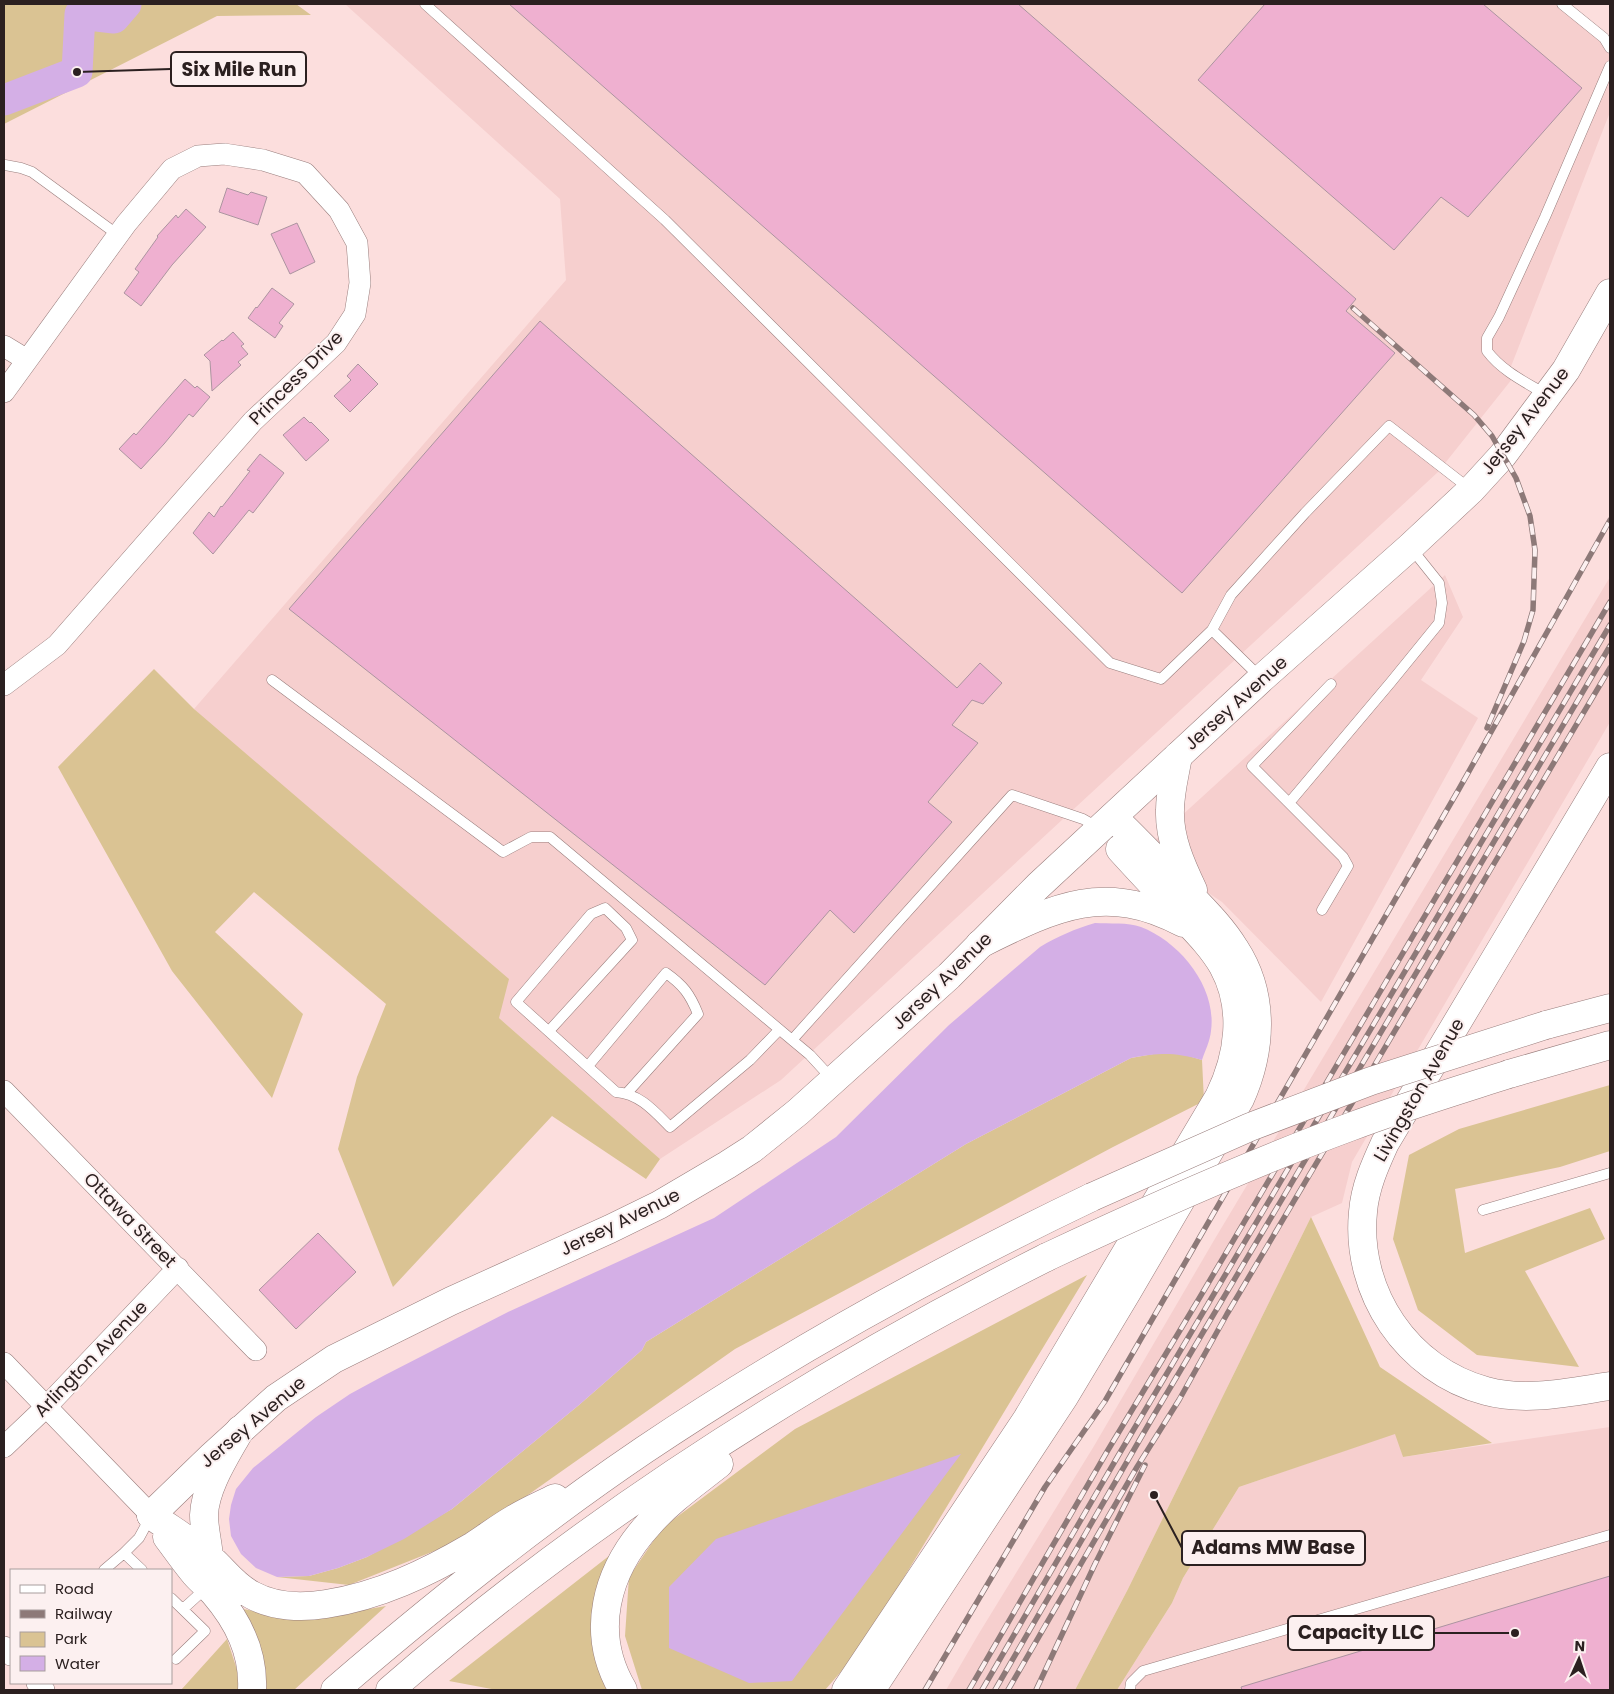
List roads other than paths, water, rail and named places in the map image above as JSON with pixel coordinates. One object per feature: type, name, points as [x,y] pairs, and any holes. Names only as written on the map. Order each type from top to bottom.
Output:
[{"type":"main road","name":"Jersey Avenue","points":[[151,1516],[276,1398],[334,1359],[452,1301],[619,1225],[704,1180],[771,1135],[950,976],[1038,886],[1262,679],[1471,490],[1503,455],[1566,370],[1610,294]]},
{"type":"main road","points":[[846,1690],[1032,1411],[1093,1311],[1224,1086],[1234,1055],[1238,1026],[1237,1010],[1223,967],[1198,919],[1170,828],[1171,798],[1178,756]]},
{"type":"main road","name":"Livingston Avenue","points":[[1610,767],[1385,1144],[1376,1162],[1366,1192],[1362,1228],[1363,1246],[1372,1283],[1388,1319],[1398,1334],[1440,1371],[1470,1386],[1502,1394],[1553,1394],[1610,1386]]},
{"type":"main road","points":[[871,1690],[1032,1447],[1092,1352],[1195,1178],[1245,1088],[1253,1064],[1258,1023],[1254,991],[1236,949],[1198,919],[1107,823]]},
{"type":"main road","points":[[980,944],[1045,914],[1097,901],[1127,903],[1165,915],[1198,919]]},
{"type":"main road","points":[[335,1690],[397,1636],[472,1577],[644,1450],[754,1379],[871,1310],[976,1254],[1092,1197],[1242,1131],[1371,1081],[1610,1008]]},
{"type":"main road","points":[[390,1690],[455,1636],[590,1532],[656,1485],[816,1383],[925,1320],[1047,1257],[1176,1197],[1298,1147],[1352,1126],[1509,1074],[1610,1045]]},
{"type":"main road","points":[[623,1690],[608,1656],[605,1623],[609,1591],[620,1564],[649,1524],[662,1511],[816,1383]]},
{"type":"main road","points":[[209,1557],[205,1522],[206,1503],[218,1472],[240,1430]]},
{"type":"main road","points":[[151,1516],[209,1557],[234,1583],[252,1596],[265,1601],[297,1606],[316,1605],[357,1598],[396,1585],[435,1567],[473,1546],[514,1519],[644,1450]]},
{"type":"main road","points":[[151,1516],[195,1574],[208,1587],[232,1618],[246,1644],[252,1670],[252,1690]]},
{"type":"street","name":"Princess Drive","points":[[4,392],[118,235],[172,169],[198,156],[224,154],[263,160],[305,173],[339,210],[357,244],[360,283],[355,314],[336,343],[253,421],[57,645],[4,685]]},
{"type":"street","points":[[4,346],[27,360]]},
{"type":"street","name":"Ottawa Street","points":[[4,1090],[256,1350]]},
{"type":"street","name":"Arlington Avenue","points":[[4,1447],[46,1407],[178,1268]]},
{"type":"street","points":[[4,1363],[151,1516]]},
{"type":"lane","points":[[426,4],[665,220],[1110,663],[1161,679],[1212,630],[1231,594],[1305,513],[1389,426],[1471,490]]},
{"type":"lane","points":[[1562,4],[1604,38],[1610,48]]},
{"type":"lane","points":[[1548,395],[1505,370],[1493,359],[1487,351],[1487,338],[1499,317],[1544,218],[1607,77],[1610,66]]},
{"type":"lane","points":[[5,164],[32,172],[118,235]]},
{"type":"lane","points":[[1290,803],[1439,622],[1442,603],[1439,583],[1410,547]]},
{"type":"lane","points":[[1212,630],[1262,679]]},
{"type":"lane","points":[[272,680],[503,852],[531,837],[550,837],[792,1040],[834,1081]]},
{"type":"lane","points":[[1322,910],[1348,866],[1343,857],[1252,766],[1331,684]]},
{"type":"lane","points":[[792,1040],[1012,795],[1084,819],[1107,823]]},
{"type":"lane","points":[[549,1031],[632,940],[626,928],[605,908],[591,914],[516,1002],[616,1092],[627,1093],[645,1102],[670,1127],[750,1060],[779,1030]]},
{"type":"lane","points":[[588,1066],[666,973],[681,984],[692,999],[698,1014],[627,1093]]},
{"type":"lane","points":[[1483,1210],[1610,1173]]},
{"type":"lane","points":[[105,1569],[139,1538],[151,1516]]},
{"type":"lane","points":[[1130,1690],[1132,1684],[1143,1671],[1610,1535]]},
{"type":"lane","points":[[124,1553],[141,1569]]},
{"type":"lane","points":[[183,1609],[208,1587]]},
{"type":"lane","points":[[172,1599],[205,1631],[176,1659]]},
{"type":"water","points":[[1095,923],[1136,925],[1141,927],[1169,943],[1193,968],[1208,998],[1211,1015],[1209,1042],[1202,1060],[1166,1054],[1131,1058],[966,1144],[646,1342],[642,1350],[579,1405],[452,1509],[404,1539],[367,1557],[309,1576],[277,1577],[256,1568],[241,1554],[231,1536],[229,1519],[236,1489],[253,1468],[316,1417],[350,1394],[508,1312],[714,1218],[836,1137],[949,1025],[1040,947],[1053,939]]},
{"type":"water","points":[[961,1454],[792,1681],[749,1683],[669,1648],[669,1587],[716,1539]]},
{"type":"waterway","points":[[4,100],[77,72],[80,14],[114,18],[126,4]]},
{"type":"railway","points":[[1353,308],[1474,415],[1492,436],[1516,478],[1530,516],[1535,550],[1533,610],[1524,641],[1487,728]]},
{"type":"railway","points":[[925,1690],[1045,1487],[1105,1401],[1459,789],[1610,520]]},
{"type":"railway","points":[[969,1690],[1108,1450],[1610,602]]},
{"type":"railway","points":[[982,1690],[1118,1456],[1610,625]]},
{"type":"railway","points":[[995,1690],[1154,1415],[1610,646]]},
{"type":"railway","points":[[1008,1690],[1137,1467],[1179,1400],[1227,1314],[1610,668]]},
{"type":"railway","points":[[1036,1690],[1095,1564],[1145,1465]]},
{"type":"place","name":"Six Mile Run","points":[[77,72]]},
{"type":"place","name":"Adams MW Base","points":[[1154,1495]]},
{"type":"place","name":"Capacity LLC","points":[[1515,1633]]}]
